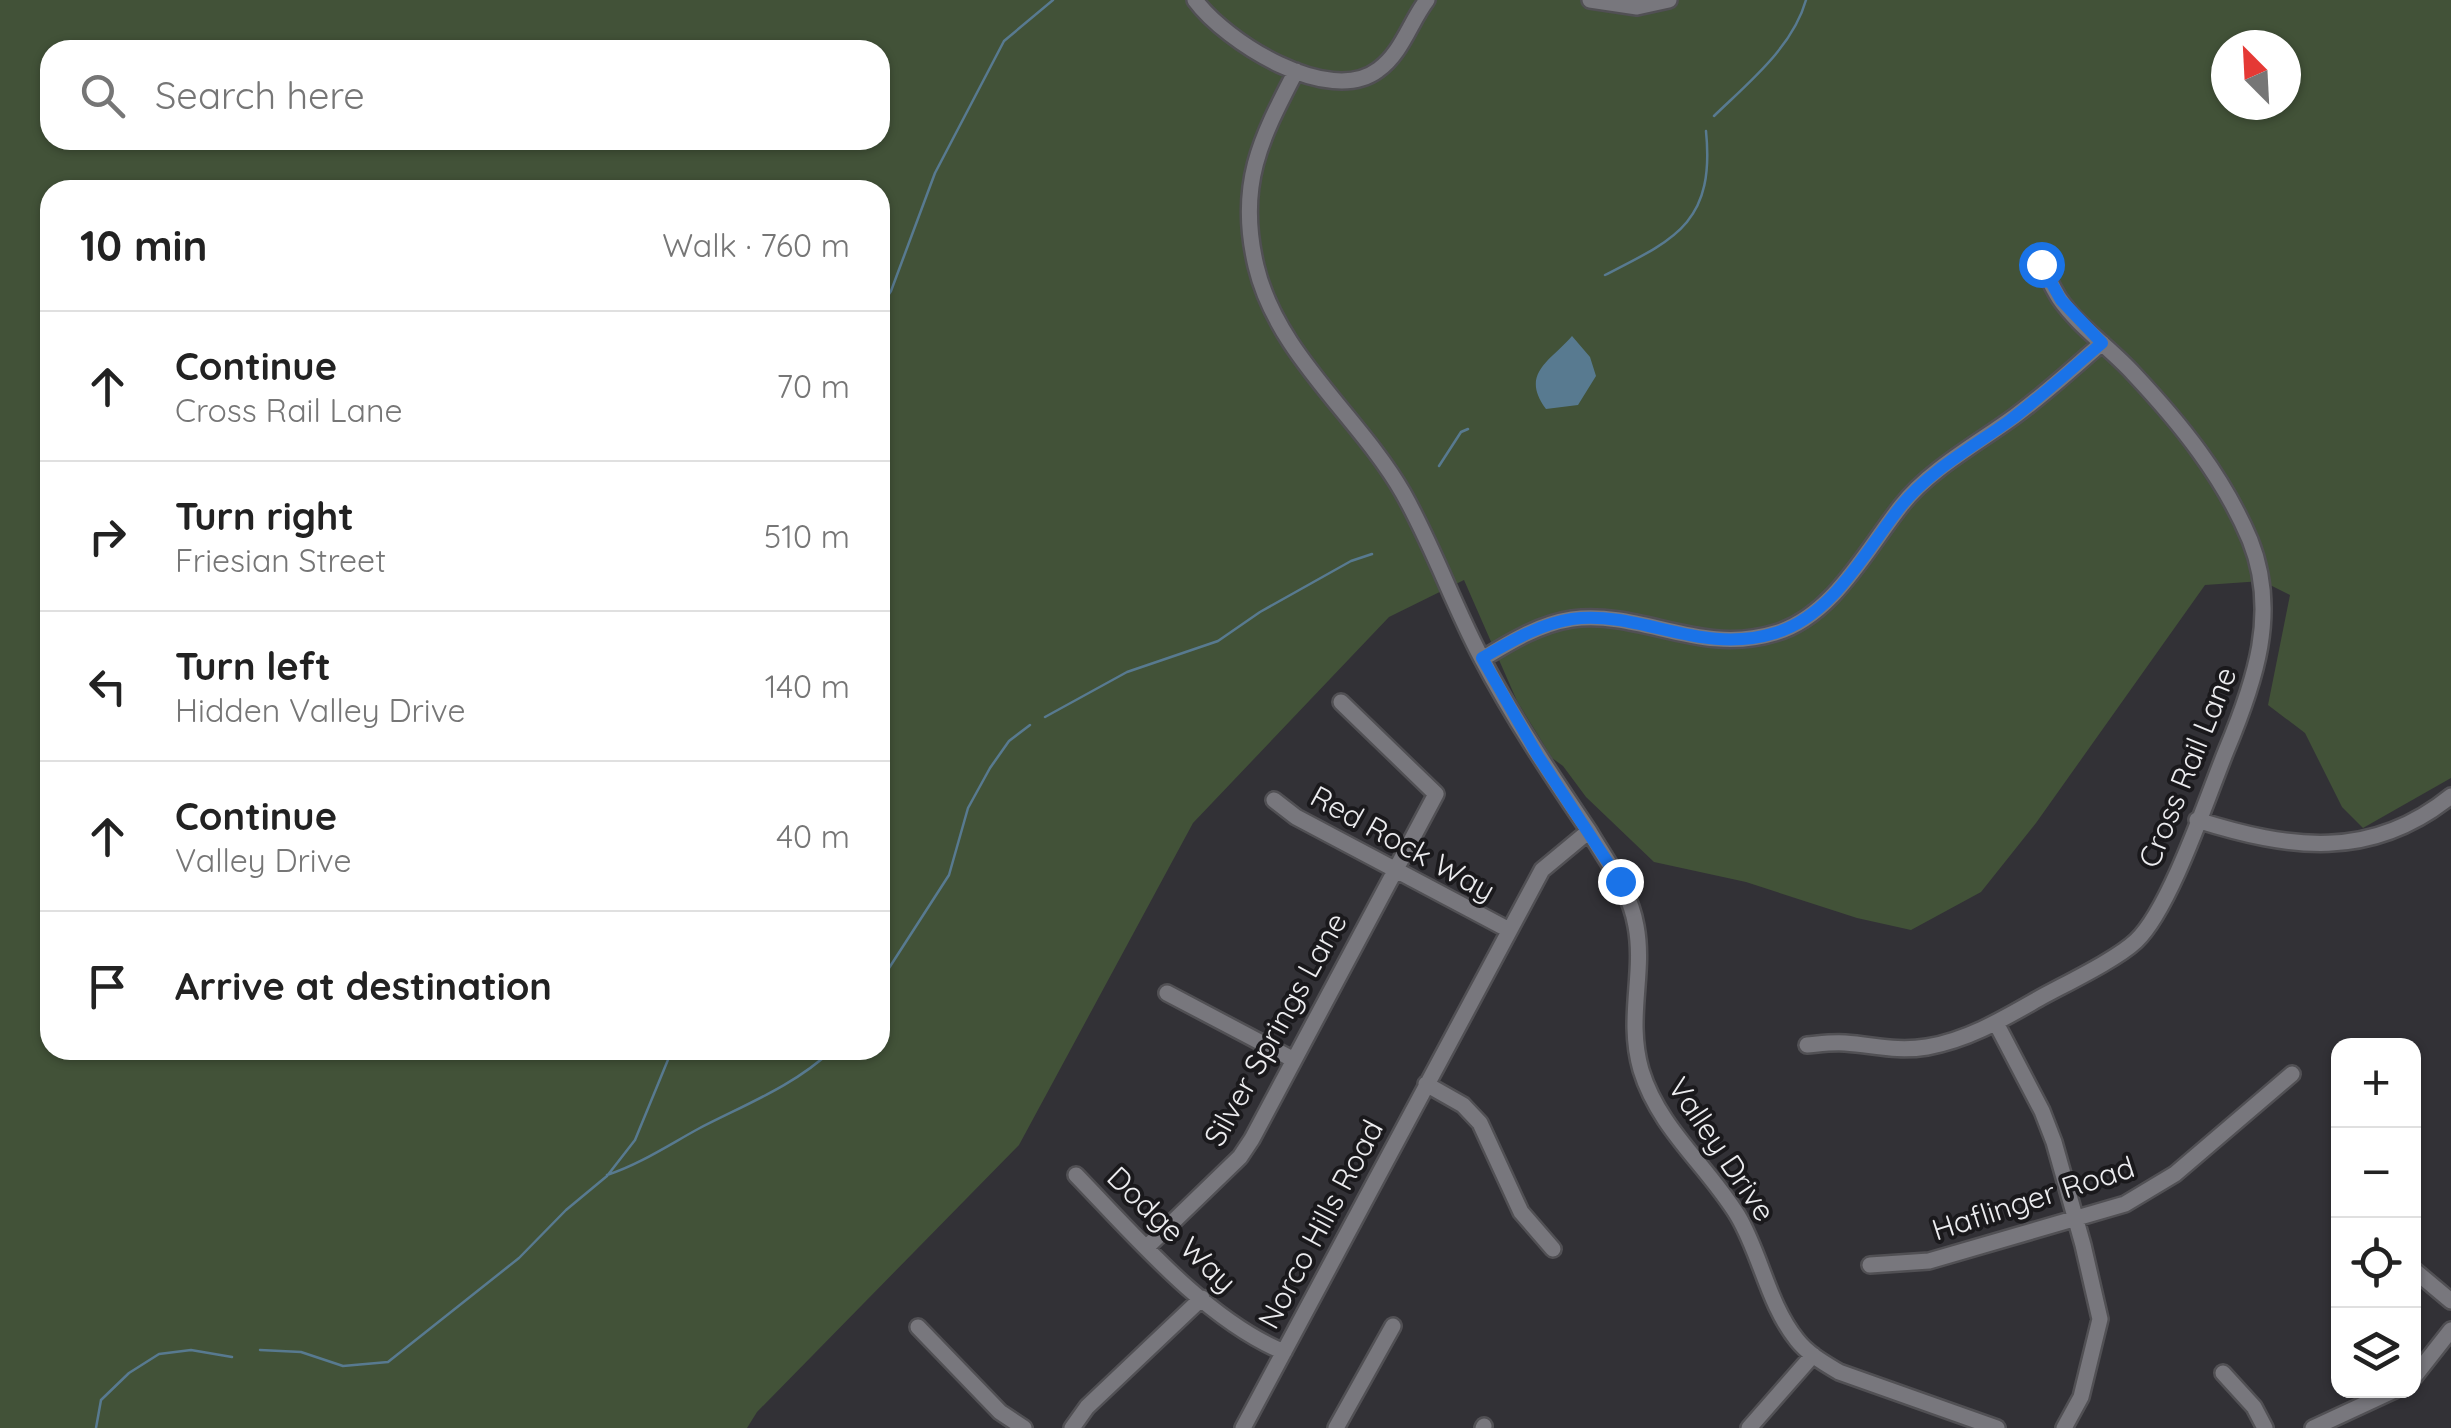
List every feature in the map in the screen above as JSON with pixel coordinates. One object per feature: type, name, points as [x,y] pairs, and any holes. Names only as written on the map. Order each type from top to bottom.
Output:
[{"type":"street","points":[[1195,0],[1228,33],[1296,72],[1338,83],[1354,82],[1378,70],[1397,52],[1427,0]]},
{"type":"street","points":[[1590,0],[1637,6],[1669,0]]},
{"type":"street","name":"Valley Drive","points":[[1296,72],[1264,133],[1251,182],[1249,226],[1264,294],[1280,326],[1402,491],[1482,658],[1538,756],[1610,862],[1625,892],[1636,927],[1635,1041],[1658,1112],[1735,1212],[1784,1319],[1813,1355],[1839,1372],[1997,1428]]},
{"type":"street","name":"Cross Rail Lane","points":[[1807,1045],[1844,1043],[1877,1050],[1925,1047],[1956,1040],[1996,1022],[2135,942],[2155,915],[2248,697],[2262,634],[2262,575],[2250,539],[2202,454],[2156,399],[2061,300],[2041,264]]},
{"type":"street","points":[[1482,658],[1544,626],[1573,619],[1602,619],[1716,641],[1748,640],[1802,622],[1845,580],[1904,502],[2102,343]]},
{"type":"street","name":"Silver Springs Lane","points":[[1147,1247],[1240,1157],[1436,794],[1340,702]]},
{"type":"street","points":[[2197,820],[2254,838],[2340,844],[2374,839],[2451,796]]},
{"type":"street","name":"Red Rock Way","points":[[1274,800],[1296,818],[1509,930]]},
{"type":"street","name":"Norco Hills Road","points":[[1242,1428],[1542,870],[1588,832]]},
{"type":"street","points":[[1167,993],[1294,1060]]},
{"type":"street","points":[[1996,1022],[2042,1111],[2076,1220],[2100,1318],[2081,1398],[2064,1428]]},
{"type":"street","name":"Haflinger Road","points":[[1870,1265],[1929,1261],[2125,1204],[2152,1190],[2292,1074]]},
{"type":"street","points":[[1426,1084],[1463,1105],[1480,1122],[1515,1202],[1553,1249]]},
{"type":"street","name":"Dodge Way","points":[[1076,1175],[1202,1298],[1240,1328],[1284,1352]]},
{"type":"street","points":[[2421,1276],[2451,1301]]},
{"type":"street","points":[[1072,1428],[1088,1407],[1202,1298]]},
{"type":"street","points":[[1336,1428],[1393,1326]]},
{"type":"street","points":[[918,1327],[1000,1412],[1024,1428]]},
{"type":"street","points":[[2421,1368],[2451,1330]]},
{"type":"street","points":[[1749,1428],[1813,1355]]},
{"type":"street","points":[[2223,1373],[2254,1407],[2265,1428]]},
{"type":"street","points":[[2313,1428],[2378,1398]]},
{"type":"green space","points":[[0,0],[2451,0],[2451,778],[2363,828],[2342,807],[2305,733],[2268,705],[2290,595],[2262,581],[2205,585],[2036,823],[1981,892],[1911,930],[1857,918],[1746,882],[1654,862],[1586,797],[1563,766],[1552,758],[1517,701],[1464,580],[1389,617],[1193,823],[1019,1145],[757,1412],[747,1428],[0,1428]]},
{"type":"water","points":[[1572,336],[1590,357],[1596,376],[1578,405],[1546,409],[1536,386],[1537,376]]},
{"type":"waterway","points":[[890,293],[935,173],[1004,41],[1053,0]]},
{"type":"waterway","points":[[1714,116],[1780,49],[1806,0]]},
{"type":"waterway","points":[[1605,275],[1671,238],[1697,207],[1707,162],[1706,131]]},
{"type":"waterway","points":[[1439,466],[1461,432],[1468,429]]},
{"type":"waterway","points":[[1045,717],[1127,672],[1218,641],[1260,612],[1351,561],[1372,554]]},
{"type":"waterway","points":[[890,966],[949,875],[968,808],[990,768],[1009,741],[1030,725]]},
{"type":"waterway","points":[[260,1350],[301,1352],[343,1366],[388,1362],[519,1258],[566,1210],[607,1176],[635,1140],[668,1060]]},
{"type":"waterway","points":[[607,1175],[768,1094],[820,1060]]},
{"type":"waterway","points":[[96,1428],[101,1400],[129,1373],[159,1354],[191,1350],[232,1357]]},
{"type":"route","points":[[1620,881],[1538,756],[1482,658],[1544,626],[1573,619],[1602,619],[1716,641],[1748,640],[1802,622],[1845,580],[1904,502],[2102,343],[2061,300],[2041,264]]}]
